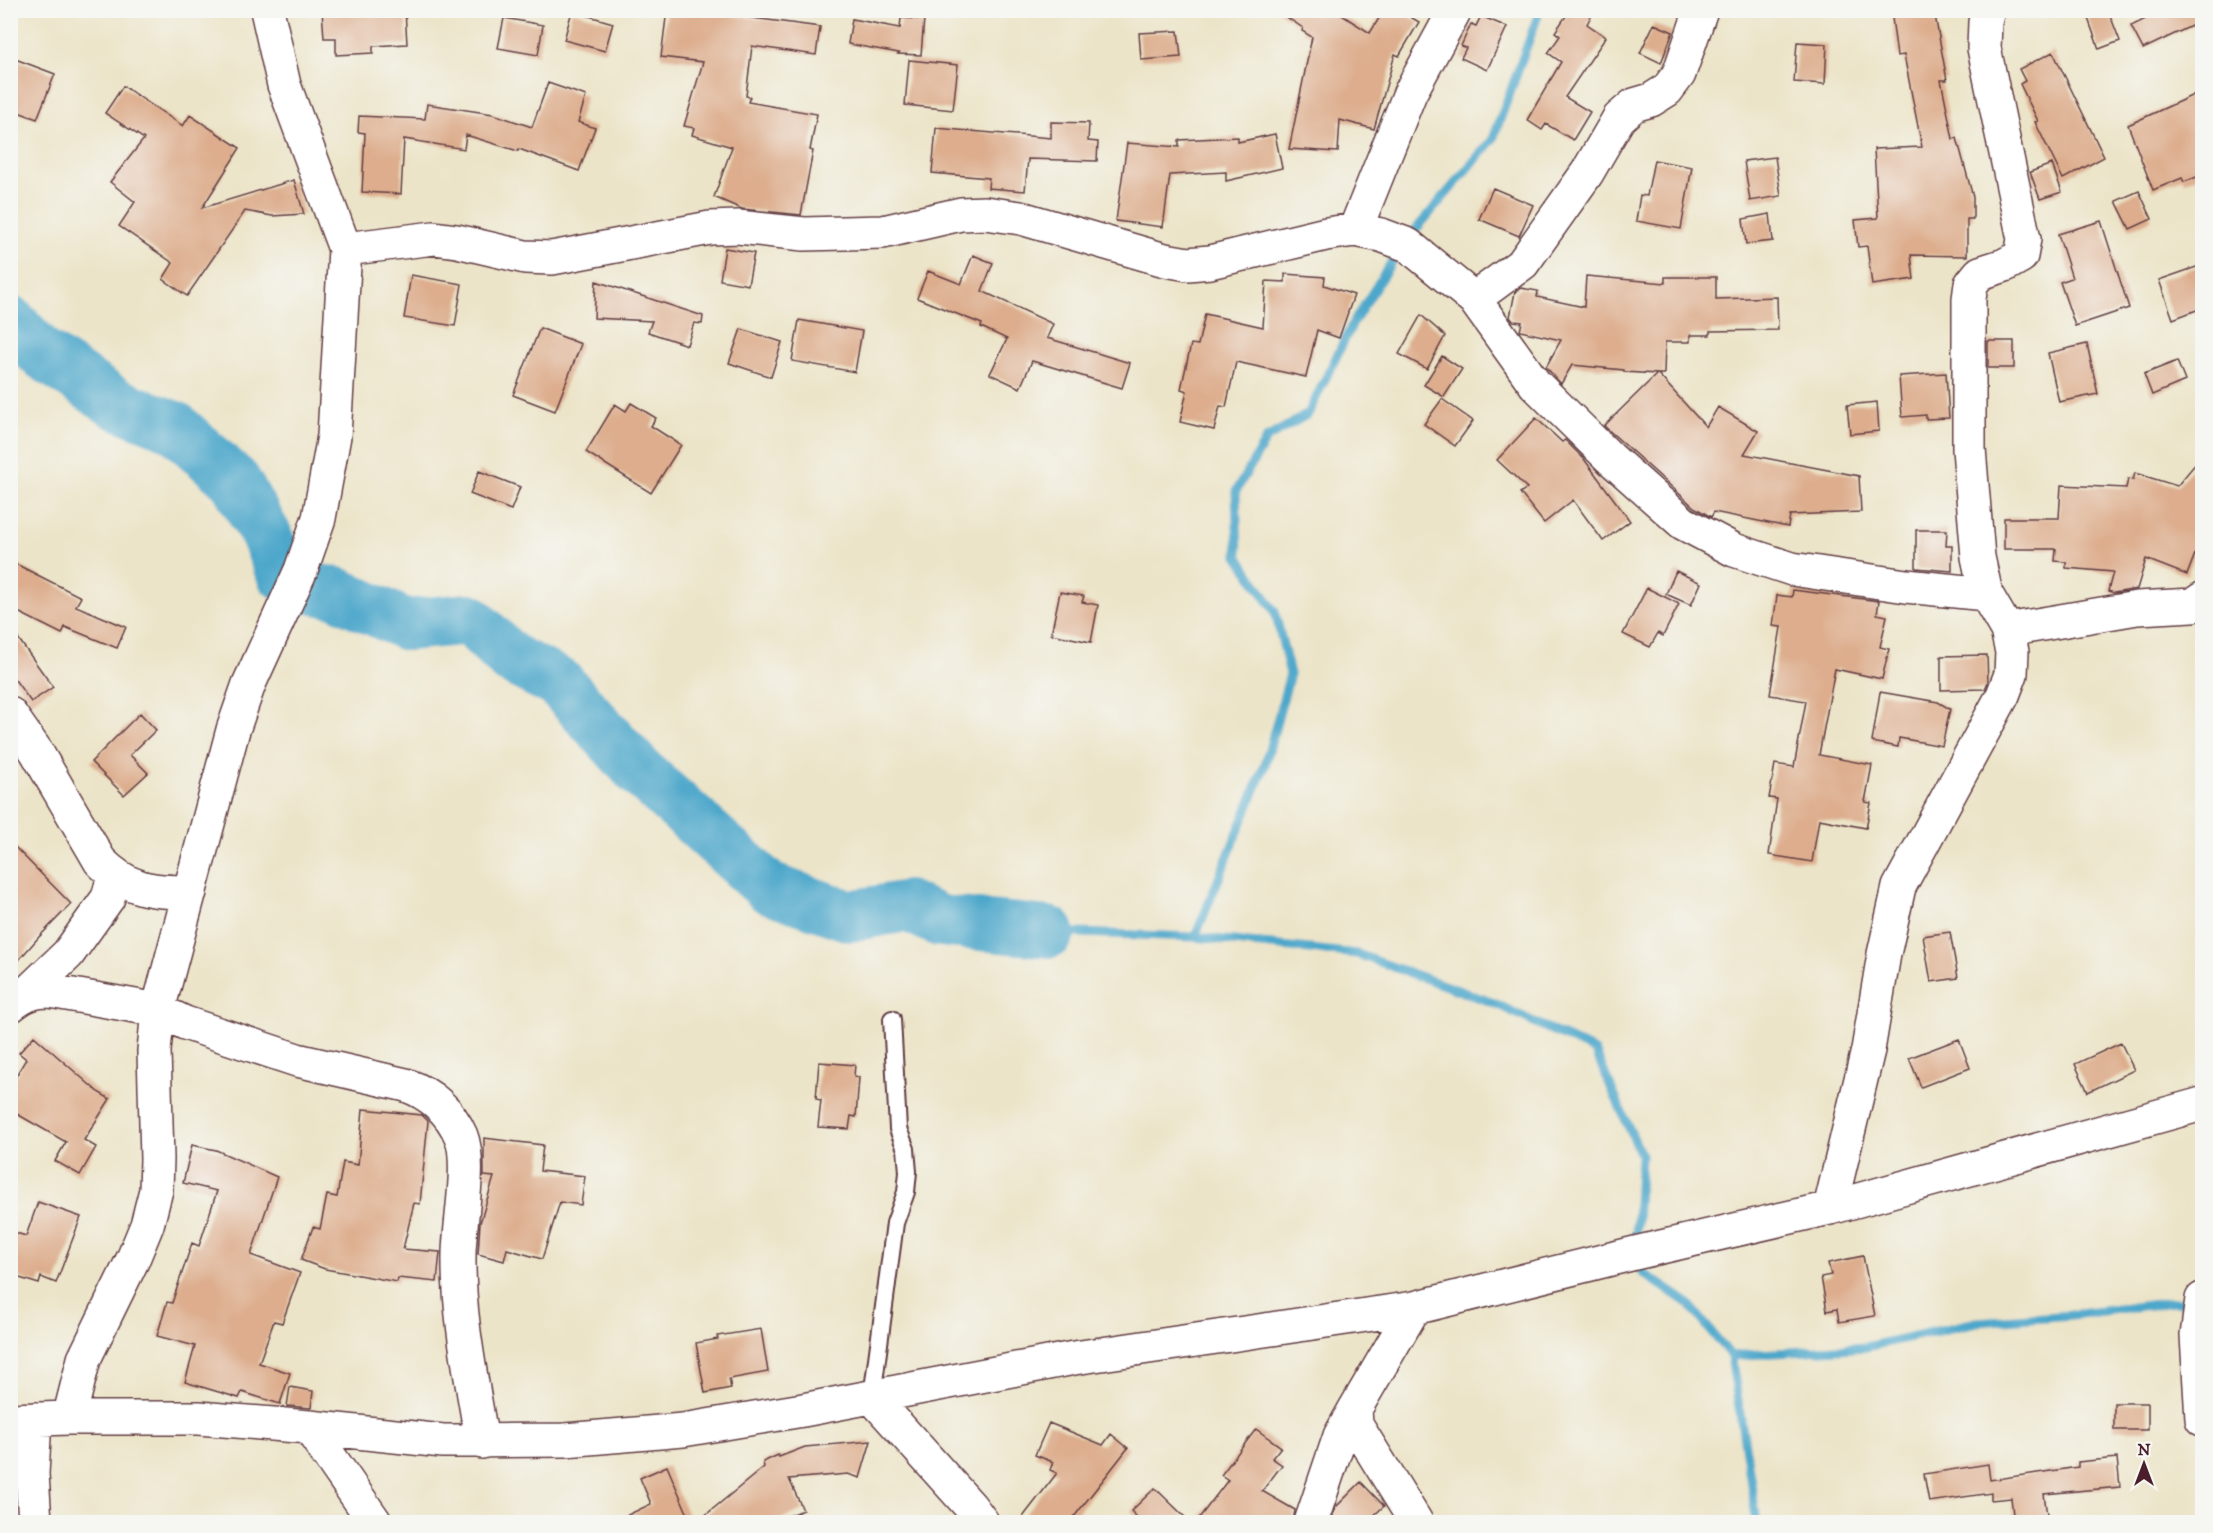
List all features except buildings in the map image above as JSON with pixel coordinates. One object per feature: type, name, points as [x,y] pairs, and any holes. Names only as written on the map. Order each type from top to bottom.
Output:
[{"type":"street","points":[[69,1418],[84,1359],[147,1225],[156,1190],[158,1160],[154,1051],[158,1010],[233,730],[249,684],[301,570],[319,518],[334,436],[345,249],[284,85],[267,10]]},
{"type":"street","points":[[1355,230],[1410,93],[1455,10]]},
{"type":"street","points":[[1474,299],[1523,263],[1587,173],[1619,118],[1634,105],[1651,100],[1667,90],[1679,74],[1701,10]]},
{"type":"street","points":[[1830,1208],[1868,1050],[1884,954],[1899,887],[2003,695],[2011,674],[2012,652],[2007,630],[1986,594],[1978,557],[1969,449],[1969,299],[1971,284],[1980,273],[2005,265],[2021,256],[2024,238],[1984,48],[1984,22],[1988,10]]},
{"type":"street","points":[[345,249],[434,238],[457,241],[525,258],[552,258],[711,228],[738,227],[804,234],[883,232],[961,214],[985,213],[1021,218],[1165,260],[1188,264],[1209,262],[1326,234],[1355,230],[1381,235],[1408,245],[1474,299],[1535,384],[1610,458],[1683,523],[1734,550],[1792,569],[1906,586],[1986,594]]},
{"type":"street","points":[[2007,630],[2137,608],[2193,605],[2202,599]]},
{"type":"street","points":[[10,714],[36,751],[100,861],[114,876],[136,887],[158,892],[190,892]]},
{"type":"street","points":[[18,1000],[68,954],[108,898],[114,876]]},
{"type":"street","points":[[18,1000],[36,991],[50,991],[158,1010],[185,1023],[297,1060],[421,1090],[435,1100],[453,1122],[461,1138],[465,1158],[459,1255],[462,1321],[482,1442]]},
{"type":"street","points":[[35,1522],[32,1474],[23,1420],[199,1418],[442,1441],[482,1442],[565,1440],[683,1430],[1074,1358],[1414,1308],[1635,1253],[1830,1208],[2202,1104]]},
{"type":"street","points":[[2201,1306],[2197,1336],[2202,1419]]},
{"type":"street","points":[[1311,1522],[1340,1436],[1414,1308]]},
{"type":"street","points":[[872,1397],[982,1522]]},
{"type":"street","points":[[1355,1409],[1356,1425],[1416,1522]]},
{"type":"street","points":[[309,1427],[375,1522]]},
{"type":"lane","points":[[872,1397],[895,1223],[906,1192],[908,1172],[906,1149],[897,1129],[892,1019]]},
{"type":"waterway","points":[[1411,235],[1493,139],[1540,10]]},
{"type":"waterway","points":[[1195,937],[1265,765],[1290,674],[1275,612],[1238,556],[1236,491],[1267,438],[1308,414],[1352,325],[1396,255]]},
{"type":"waterway","points":[[10,321],[41,353],[117,404],[175,427],[235,481],[267,537],[282,574],[310,588],[337,593],[407,625],[469,619],[511,659],[559,683],[639,771],[769,888],[850,916],[907,906],[940,921],[1049,932]]},
{"type":"waterway","points":[[1049,932],[1195,937],[1357,954],[1494,1003],[1595,1051],[1641,1155],[1635,1253],[1643,1273],[1689,1304],[1731,1356],[1757,1522]]},
{"type":"waterway","points":[[1731,1356],[1866,1347],[1977,1322],[2071,1315],[2173,1302],[2197,1302]]}]
